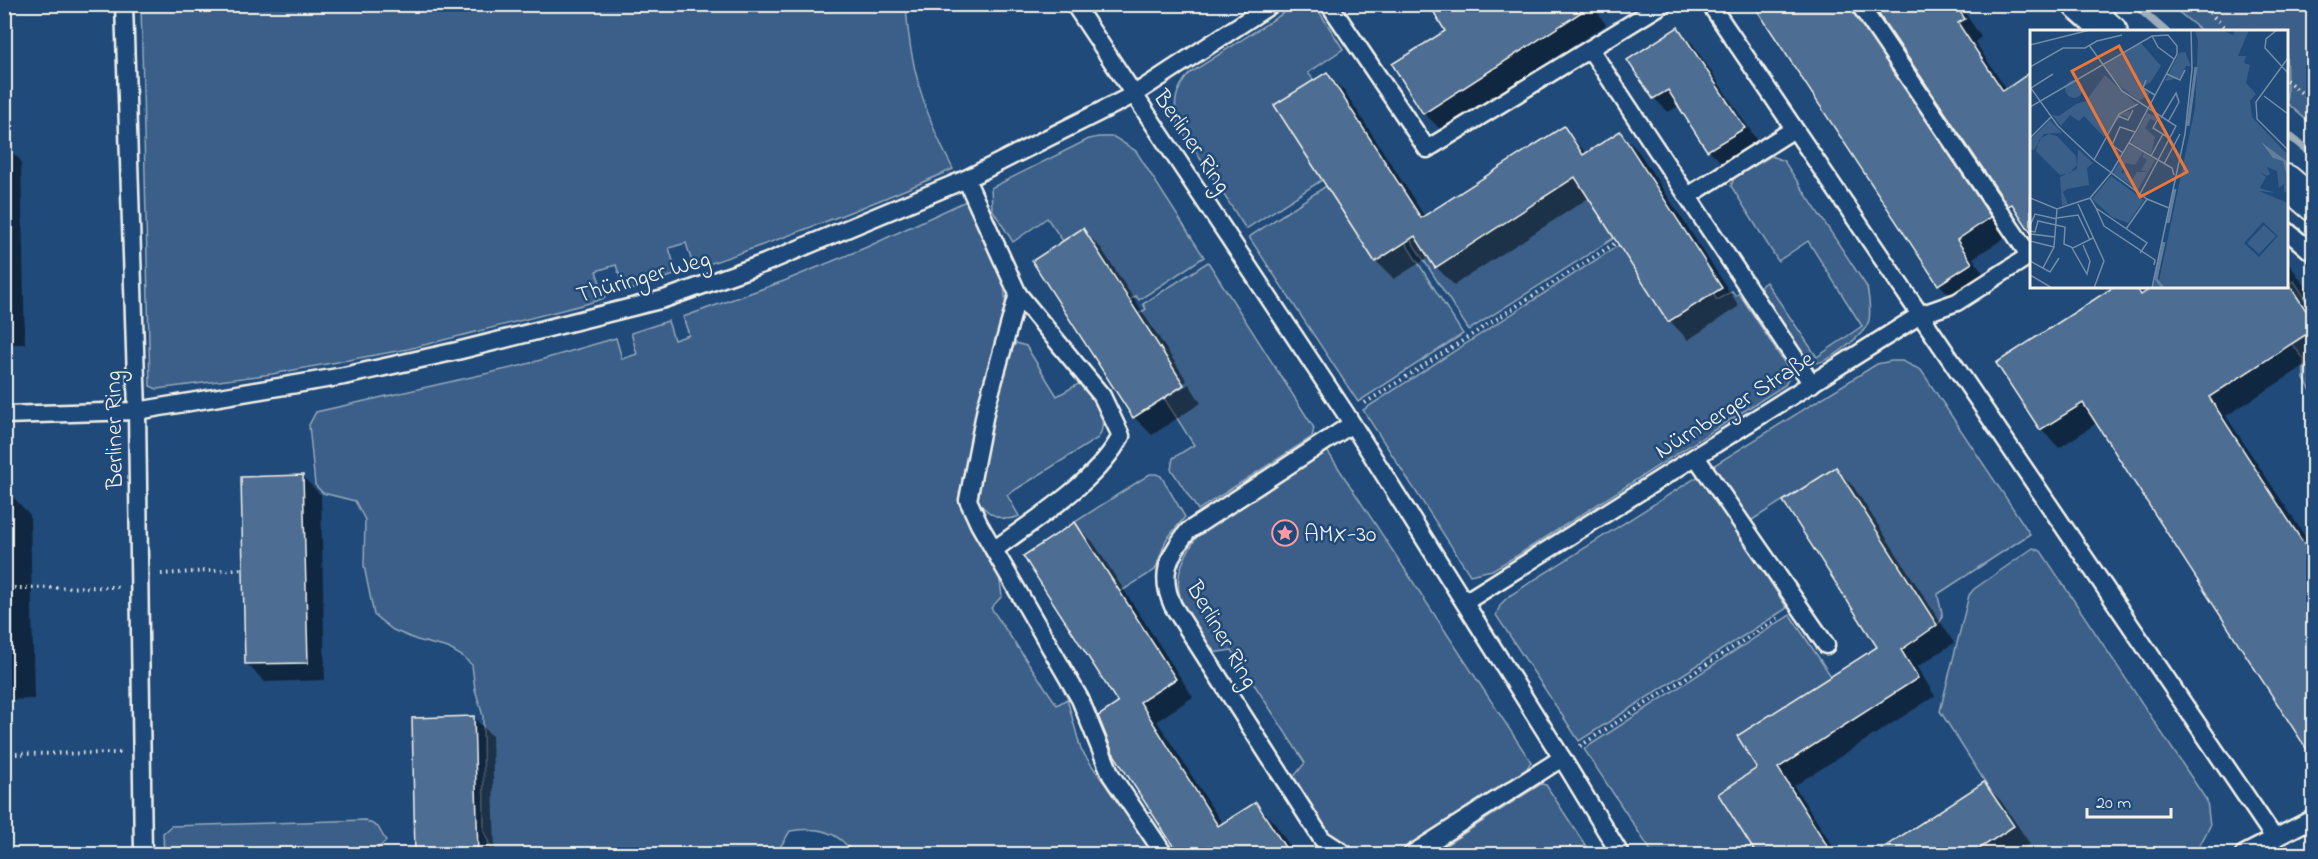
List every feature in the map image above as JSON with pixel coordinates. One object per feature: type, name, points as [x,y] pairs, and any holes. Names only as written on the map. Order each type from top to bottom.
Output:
[{"type":"street","points":[[2079,4],[2109,30]]},
{"type":"street","points":[[2288,183],[2313,205]]},
{"type":"lane","name":"Berliner Ring","points":[[124,4],[137,411],[143,855]]},
{"type":"lane","name":"Berliner Ring","points":[[1074,4],[1349,419],[1562,758],[1620,855]]},
{"type":"lane","name":"Thüringer Weg","points":[[4,415],[137,411],[344,376],[457,351],[664,299],[765,263],[966,179],[1133,95],[1272,4]]},
{"type":"lane","points":[[1329,4],[1427,149],[1663,4]]},
{"type":"lane","points":[[1710,4],[2276,839]]},
{"type":"lane","points":[[1859,4],[2030,255]]},
{"type":"lane","points":[[1590,49],[1812,384]]},
{"type":"lane","points":[[1688,196],[1794,129]]},
{"type":"lane","points":[[966,179],[1018,294],[1102,396],[1121,436],[1114,449],[1094,474],[994,550]]},
{"type":"lane","points":[[2288,232],[2313,254]]},
{"type":"lane","name":"Nürnberger Straße","points":[[1465,602],[1920,315],[1957,302],[2030,255]]},
{"type":"lane","points":[[1018,294],[986,408],[968,500],[994,550],[1080,699],[1111,775],[1164,855]]},
{"type":"lane","name":"Berliner Ring","points":[[1345,855],[1322,839],[1173,606],[1167,594],[1166,578],[1167,564],[1176,546],[1188,531],[1349,419]]},
{"type":"lane","points":[[1696,457],[1826,645]]},
{"type":"lane","points":[[1412,855],[1562,758]]},
{"type":"lane","points":[[2244,855],[2313,818]]},
{"type":"path","points":[[2201,4],[2227,30]]},
{"type":"path","points":[[2288,82],[2313,103]]},
{"type":"path","points":[[1349,419],[1617,242]]},
{"type":"path","points":[[14,588],[140,581],[243,569]]},
{"type":"path","points":[[1562,758],[1780,616]]},
{"type":"path","points":[[4,754],[143,753]]},
{"type":"shaded area","points":[[141,5],[906,5],[911,48],[920,90],[934,129],[953,169],[825,222],[694,269],[686,243],[669,248],[677,274],[625,292],[616,265],[596,271],[605,298],[586,304],[408,349],[272,374],[157,389],[150,386]]},
{"type":"shaded area","points":[[1296,5],[1315,5],[1343,49],[1308,73],[1314,80],[1275,106],[1322,180],[1246,229],[1179,126],[1176,98],[1181,85],[1190,73]]},
{"type":"shaded area","points":[[2170,5],[2313,5],[2313,126],[2288,104],[2288,30],[2201,30]]},
{"type":"shaded area","points":[[1114,137],[1136,151],[1204,257],[1139,300],[1136,296],[1129,300],[1083,228],[1063,241],[1047,218],[1013,242],[992,209],[991,188],[1089,139]]},
{"type":"shaded area","points":[[1771,156],[1784,161],[1867,287],[1870,312],[1869,320],[1862,332],[1839,352],[1815,363],[1807,362],[1758,288],[1766,282],[1817,357],[1862,326],[1808,241],[1778,261],[1731,186],[1734,178]]},
{"type":"shaded area","points":[[1575,177],[1614,238],[1469,330],[1410,239],[1415,236],[1435,267]]},
{"type":"shaded area","points":[[1326,186],[1375,262],[1405,242],[1463,334],[1358,402],[1249,237]]},
{"type":"shaded area","points":[[968,200],[994,254],[1005,296],[1005,311],[962,478],[962,500],[969,525],[999,575],[1002,596],[991,608],[1057,705],[1067,699],[1081,750],[1154,854],[854,854],[834,835],[809,830],[790,831],[778,854],[493,854],[484,831],[483,716],[475,689],[472,665],[448,648],[417,640],[393,630],[374,615],[364,566],[365,520],[355,501],[323,493],[315,485],[309,425],[316,412],[520,366],[616,338],[622,359],[637,354],[631,333],[668,321],[674,340],[689,335],[683,317],[784,281],[867,247]]},
{"type":"shaded area","points":[[1619,245],[1668,322],[1713,294],[1717,300],[1732,291],[1736,296],[1739,293],[1789,370],[1789,378],[1785,385],[1518,555],[1492,570],[1470,575],[1363,410]]},
{"type":"shaded area","points":[[1208,262],[1314,428],[1312,437],[1198,510],[1171,469],[1173,458],[1194,445],[1164,398],[1184,384],[1138,314],[1146,309],[1143,304]]},
{"type":"shaded area","points":[[2294,281],[2313,310],[2313,321],[2289,285]]},
{"type":"shaded area","points":[[2313,330],[2313,394],[2304,379],[2304,359],[2292,344]]},
{"type":"shaded area","points":[[1016,343],[1026,346],[1057,396],[1080,383],[1086,386],[1099,406],[1102,423],[1098,438],[1007,495],[1019,516],[1006,519],[992,514],[981,505],[976,488],[1010,352]]},
{"type":"shaded area","points":[[1902,361],[1921,370],[2030,534],[1938,594],[1942,618],[1937,625],[1836,467],[1752,520],[1747,517],[1713,466],[1877,364]]},
{"type":"shaded area","points":[[1328,452],[1531,762],[1524,773],[1405,849],[1385,854],[1365,853],[1346,846],[1328,834],[1319,823],[1291,780],[1305,763],[1232,650],[1212,653],[1184,607],[1178,581],[1181,566],[1201,531],[1322,453]]},
{"type":"shaded area","points":[[1150,474],[1161,476],[1185,517],[1166,540],[1155,570],[1120,592],[1075,522]]},
{"type":"shaded area","points":[[1700,475],[1787,608],[1579,741],[1496,615],[1501,604],[1509,596]]},
{"type":"shaded area","points":[[2033,548],[2041,551],[2207,801],[2210,826],[2195,854],[1970,854],[2013,826],[1940,711],[1969,595],[1974,589]]},
{"type":"shaded area","points":[[1790,615],[1831,676],[1738,736],[1757,768],[1718,794],[1757,854],[1653,854],[1584,749]]},
{"type":"shaded area","points":[[1541,784],[1546,785],[1591,854],[1432,854]]},
{"type":"shaded area","points":[[365,820],[378,827],[386,841],[374,852],[363,848],[363,854],[164,854],[163,833],[171,826]]},
{"type":"building","points":[[1429,4],[1594,4],[1423,114],[1392,64],[1445,31]]},
{"type":"building","points":[[1753,4],[1849,4],[1991,217],[1957,240],[1972,263],[1938,285]]},
{"type":"building","points":[[1872,4],[1955,4],[1965,19],[1958,23],[2003,91],[2030,73],[2030,231],[2012,204],[2008,206]]},
{"type":"building","points":[[1678,27],[1745,128],[1707,151],[1668,90],[1653,99],[1627,60]]},
{"type":"building","points":[[1327,72],[1421,218],[1564,126],[1583,155],[1620,131],[1722,288],[1668,322],[1575,177],[1435,268],[1415,236],[1375,262],[1274,105]]},
{"type":"building","points":[[1083,228],[1184,385],[1133,418],[1032,261]]},
{"type":"building","points":[[2290,286],[2313,321],[2313,330],[2209,397],[2313,558],[2313,759],[2083,403],[2040,430],[1996,363],[2112,288],[2136,288],[2141,295],[2151,288],[2288,288]]},
{"type":"building","points":[[1836,467],[1937,625],[1901,650],[1918,678],[1778,768],[1833,855],[1757,855],[1718,794],[1757,768],[1737,736],[1877,647],[1783,501]]},
{"type":"building","points":[[303,475],[308,663],[245,664],[241,477]]},
{"type":"building","points":[[1075,522],[1176,679],[1140,702],[1218,826],[1256,802],[1290,855],[1215,855],[1209,846],[1196,855],[1179,855],[1113,753],[1098,716],[1118,703],[1023,556]]},
{"type":"building","points":[[474,716],[478,855],[415,855],[412,718]]},
{"type":"building","points":[[1984,782],[2014,826],[1970,855],[1872,855]]},
{"type":"waterway","points":[[2134,4],[2164,30]]},
{"type":"waterway","points":[[2288,135],[2314,156]]},
{"type":"place","name":"AMX-30","points":[[1285,533]]}]
